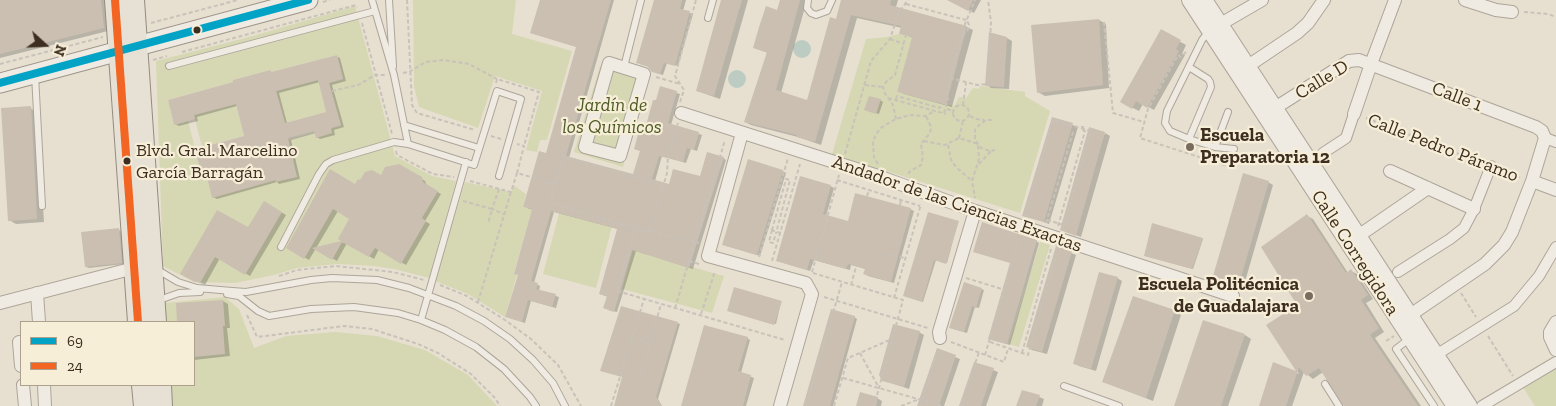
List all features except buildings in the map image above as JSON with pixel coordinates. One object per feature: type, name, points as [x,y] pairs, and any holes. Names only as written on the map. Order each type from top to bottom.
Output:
[{"type":"main road","points":[[115,0],[131,54]]},
{"type":"main road","points":[[134,0],[131,54],[144,268],[138,321]]},
{"type":"main road","points":[[0,82],[131,54],[308,0]]},
{"type":"main road","points":[[144,268],[156,314]]},
{"type":"main road","points":[[142,386],[144,406]]},
{"type":"main road","points":[[161,386],[162,406]]},
{"type":"street","name":"Calle Corregidora","points":[[1190,0],[1248,66],[1275,108],[1317,183]]},
{"type":"street","name":"Calle Corregidora","points":[[1204,0],[1214,28],[1405,319],[1436,355],[1469,406]]},
{"type":"street","points":[[1214,28],[1262,0]]},
{"type":"street","points":[[1248,66],[1303,28],[1324,0]]},
{"type":"street","points":[[1323,153],[1346,138],[1370,64],[1395,0]]},
{"type":"street","points":[[1466,0],[1496,10],[1512,12]]},
{"type":"street","name":"Calle D","points":[[1275,108],[1349,61],[1359,60],[1370,64]]},
{"type":"street","points":[[609,63],[624,67],[644,74],[620,156],[585,146],[609,63]]},
{"type":"street","name":"Calle 1","points":[[1370,64],[1536,127],[1548,137]]},
{"type":"street","name":"Andador de las Ciencias Exactas","points":[[681,113],[842,164],[975,211],[1023,222],[1062,234],[1233,296]]},
{"type":"street","points":[[742,133],[708,256],[806,284],[812,294],[780,406]]},
{"type":"street","points":[[1405,319],[1485,264],[1504,245],[1512,232],[1548,137]]},
{"type":"street","points":[[1398,272],[1458,233],[1469,220],[1474,210],[1491,166]]},
{"type":"street","points":[[1390,171],[1474,210]]},
{"type":"street","points":[[1532,181],[1556,190]]},
{"type":"street","points":[[1353,239],[1428,188]]},
{"type":"street","points":[[940,335],[955,275],[975,211]]},
{"type":"street","points":[[1436,355],[1514,306],[1539,276],[1556,247]]},
{"type":"street","points":[[0,303],[144,268]]},
{"type":"street","points":[[37,293],[39,321]]},
{"type":"street","name":"Calle Corregidora","points":[[1405,319],[1410,338],[1455,406]]},
{"type":"street","points":[[1556,322],[1550,332],[1550,337],[1556,350]]},
{"type":"street","points":[[19,342],[20,354]]},
{"type":"street","points":[[1482,406],[1556,362]]},
{"type":"street","points":[[25,406],[23,386],[44,386],[45,406]]},
{"type":"lane","points":[[372,0],[394,75],[408,144]]},
{"type":"lane","points":[[389,0],[394,75]]},
{"type":"lane","points":[[624,67],[641,0]]},
{"type":"lane","points":[[708,18],[713,0]]},
{"type":"lane","points":[[808,0],[807,8],[810,13],[816,15],[827,11],[832,0]]},
{"type":"lane","points":[[169,66],[375,11]]},
{"type":"lane","points":[[1214,28],[1202,40],[1167,111],[1165,123],[1170,131],[1189,139],[1215,147],[1234,149]]},
{"type":"lane","points":[[1189,66],[1208,79],[1211,87],[1189,139]]},
{"type":"lane","points":[[34,74],[42,206]]},
{"type":"lane","points":[[281,248],[326,164],[333,160],[394,142],[408,144],[474,165],[497,91],[521,98],[499,176]]},
{"type":"lane","points":[[1215,147],[1228,112]]},
{"type":"lane","points":[[404,125],[479,148]]},
{"type":"lane","points":[[422,320],[466,162]]},
{"type":"lane","points":[[144,268],[197,288],[246,292],[311,280],[354,278],[377,280],[429,294],[484,321],[510,339],[533,360],[553,383],[565,406]]},
{"type":"lane","points":[[156,314],[162,299],[187,292],[238,296],[258,311],[269,316],[311,309],[354,307],[398,313],[422,320],[445,330],[476,347],[504,369],[536,406]]},
{"type":"lane","points":[[246,292],[246,302]]},
{"type":"lane","points":[[1410,338],[1396,348],[1434,406]]},
{"type":"lane","points":[[1325,384],[1339,406]]},
{"type":"lane","points":[[1064,386],[1119,406]]},
{"type":"path","points":[[407,0],[412,106],[417,113],[524,146],[478,303]]},
{"type":"path","points":[[812,273],[871,61],[882,46],[890,40],[899,12],[908,0]]},
{"type":"path","points":[[888,98],[945,114],[948,99],[946,94],[950,78],[962,35],[975,0]]},
{"type":"path","points":[[950,78],[977,85],[988,84],[992,22],[991,6],[988,0]]},
{"type":"path","points":[[906,4],[967,20]]},
{"type":"path","points":[[131,54],[356,5],[397,155],[433,174],[462,178],[511,192]]},
{"type":"path","points":[[1512,12],[1533,12],[1556,17]]},
{"type":"path","points":[[1104,22],[1112,113],[1144,122]]},
{"type":"path","points":[[896,119],[883,86],[895,76],[906,36]]},
{"type":"path","points":[[890,40],[904,44]]},
{"type":"path","points":[[409,72],[426,62],[444,60],[469,64],[497,78]]},
{"type":"path","points":[[644,74],[680,84]]},
{"type":"path","points":[[332,91],[358,85],[376,75]]},
{"type":"path","points":[[963,105],[966,83]]},
{"type":"path","points":[[865,85],[883,86]]},
{"type":"path","points":[[896,100],[897,96],[940,108],[941,104]]},
{"type":"path","points":[[963,121],[956,120],[953,116],[953,111],[958,105],[963,105],[968,109],[969,116]]},
{"type":"path","points":[[947,109],[953,111]]},
{"type":"path","points":[[875,175],[878,164],[874,157],[872,142],[882,127],[896,119],[910,115],[926,116],[934,110]]},
{"type":"path","name":"Calle Pedro Páramo","points":[[1354,114],[1532,181]]},
{"type":"path","points":[[909,188],[909,172],[921,165],[923,157],[921,144],[930,133],[931,127],[926,116]]},
{"type":"path","points":[[969,116],[976,119],[992,120]]},
{"type":"path","points":[[959,138],[963,121],[969,116]]},
{"type":"path","points":[[975,211],[972,181],[979,159],[975,130],[986,120]]},
{"type":"path","points":[[985,355],[1053,120],[1091,131],[1028,355],[990,342]]},
{"type":"path","points":[[675,308],[728,128]]},
{"type":"path","points":[[1046,225],[1073,132]]},
{"type":"path","points":[[924,141],[948,144],[959,138],[978,144],[986,150],[995,150]]},
{"type":"path","points":[[948,144],[951,160],[972,181]]},
{"type":"path","points":[[758,259],[791,149]]},
{"type":"path","points":[[977,166],[991,150]]},
{"type":"path","points":[[772,263],[804,152]]},
{"type":"path","points":[[663,185],[563,156],[550,203],[635,228],[710,246]]},
{"type":"path","points":[[517,172],[555,184]]},
{"type":"path","points":[[786,179],[790,180],[773,243],[768,242],[772,230],[786,179]]},
{"type":"path","points":[[837,180],[920,206]]},
{"type":"path","points":[[488,224],[499,189]]},
{"type":"path","points":[[867,196],[869,190]]},
{"type":"path","points":[[894,298],[924,192]]},
{"type":"path","points":[[456,199],[504,214]]},
{"type":"path","points":[[900,205],[901,200]]},
{"type":"path","points":[[1047,220],[1064,225]]},
{"type":"path","points":[[635,228],[617,291],[785,340]]},
{"type":"path","points":[[767,229],[781,233]]},
{"type":"path","points":[[887,254],[905,258]]},
{"type":"path","points":[[274,278],[298,270],[336,266],[393,272],[432,282],[467,296],[532,340],[558,365],[581,406]]},
{"type":"path","points":[[851,285],[856,267]]},
{"type":"path","points":[[700,314],[715,269]]},
{"type":"path","points":[[955,275],[1005,290]]},
{"type":"path","points":[[806,406],[842,282]]},
{"type":"path","points":[[1456,284],[1518,385]]},
{"type":"path","points":[[812,294],[898,319],[1004,362],[1008,348]]},
{"type":"path","points":[[611,406],[644,299]]},
{"type":"path","points":[[874,406],[903,300]]},
{"type":"path","points":[[640,379],[661,304]]},
{"type":"path","points":[[246,312],[257,337],[344,326],[372,329],[418,344],[438,353],[471,374],[495,398],[500,406]]},
{"type":"path","points":[[920,406],[940,343],[940,335]]},
{"type":"path","points":[[632,338],[650,343]]},
{"type":"path","points":[[834,406],[848,358],[892,339]]},
{"type":"path","points":[[961,406],[979,352]]},
{"type":"path","points":[[860,353],[879,388]]},
{"type":"path","points":[[843,378],[943,406]]},
{"type":"path","points":[[901,406],[918,400]]},
{"type":"green space","points":[[413,0],[516,0],[512,34],[572,51],[547,140],[540,140],[537,152],[526,150],[542,91],[495,76],[478,128],[419,107],[414,86]]},
{"type":"green space","points":[[355,6],[395,156],[432,176],[456,181],[429,278],[394,269],[337,264],[297,268],[235,283],[194,282],[163,266],[156,61],[253,36]],"holes":[[[337,55],[343,79],[329,83],[341,126],[280,142],[200,168],[188,121],[174,125],[168,100],[270,70],[271,72]]]},
{"type":"green space","points":[[899,34],[912,37],[897,92],[954,106],[959,97],[966,98],[973,88],[979,89],[980,86],[1025,92],[1025,96],[1050,111],[1020,213],[832,154],[866,39]]},
{"type":"green space","name":"Jardín de los Químicos","points":[[600,66],[649,80],[623,167],[574,152]]},
{"type":"green space","points":[[318,80],[326,112],[285,123],[276,91]]},
{"type":"green space","points":[[236,104],[244,136],[202,147],[194,115]]},
{"type":"green space","points":[[465,182],[511,192],[513,185],[526,194],[523,207],[532,209],[514,273],[517,275],[505,317],[468,294],[435,281]]},
{"type":"green space","points":[[560,210],[612,226],[596,288],[543,274]]},
{"type":"green space","points":[[637,235],[648,255],[724,276],[712,313],[622,289]]},
{"type":"green space","points":[[1040,242],[1050,245],[1019,347],[1009,344]]},
{"type":"green space","points":[[225,297],[239,309],[254,348],[286,336],[335,332],[377,336],[425,350],[468,375],[497,406],[172,406],[171,386],[195,386],[195,321],[166,321],[165,303]]},
{"type":"green space","points":[[1556,367],[1556,406],[1535,406],[1522,386]]},
{"type":"shaded area","points":[[798,40],[806,40],[811,45],[809,56],[798,58],[793,53],[793,45]]},
{"type":"shaded area","points":[[733,70],[741,70],[746,75],[744,86],[733,88],[728,83],[728,75]]},
{"type":"transit line","name":"24","points":[[115,0],[138,321]]},
{"type":"transit line","name":"69","points":[[0,83],[308,0]]},
{"type":"place","name":"Escuela Preparatoria 12","points":[[1190,147]]},
{"type":"place","name":"Blvd. Gral. Marcelino García Barragán","points":[[127,161]]},
{"type":"place","name":"Escuela Politécnica de Guadalajara","points":[[1309,296]]}]
